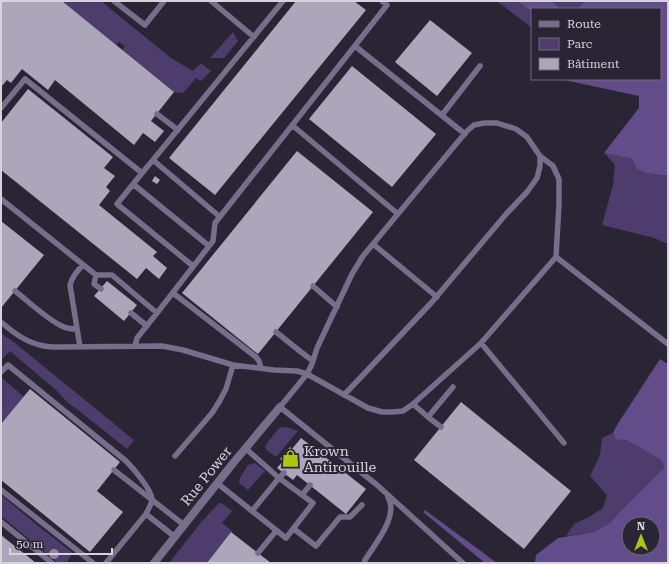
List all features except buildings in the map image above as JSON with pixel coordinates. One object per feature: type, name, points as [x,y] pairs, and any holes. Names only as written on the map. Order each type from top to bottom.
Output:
[{"type":"street","name":"Rue Power","points":[[154,563],[245,448],[280,407]]},
{"type":"lane","points":[[114,1],[145,25],[164,1]]},
{"type":"lane","points":[[211,1],[254,37]]},
{"type":"lane","points":[[193,266],[117,204],[283,1]]},
{"type":"lane","points":[[135,346],[137,338],[213,241],[215,223],[220,216],[388,5],[382,1]]},
{"type":"lane","points":[[355,46],[465,134]]},
{"type":"lane","points":[[442,115],[480,66]]},
{"type":"lane","points":[[1,108],[25,79],[142,173]]},
{"type":"lane","points":[[157,114],[178,130]]},
{"type":"lane","points":[[1,322],[29,342],[44,346],[162,346],[183,350],[233,365],[297,371],[307,374],[368,408],[382,412],[403,411],[413,404],[481,343],[556,258],[559,179],[553,166],[540,156],[527,138],[516,129],[497,123],[484,123],[474,126],[465,134],[363,256],[352,274],[317,348],[307,374],[280,407],[377,485],[463,563]]},
{"type":"lane","points":[[292,126],[398,214]]},
{"type":"lane","points":[[344,395],[437,297],[507,213],[527,192],[537,178],[540,166],[540,156]]},
{"type":"lane","points":[[153,160],[220,216]]},
{"type":"lane","points":[[133,184],[209,246]]},
{"type":"lane","points":[[1,199],[96,275],[112,275],[157,313]]},
{"type":"lane","points":[[373,244],[437,297]]},
{"type":"lane","points":[[556,258],[668,344]]},
{"type":"lane","points":[[80,347],[70,285],[74,274],[83,265]]},
{"type":"lane","points":[[96,275],[94,284],[101,289]]},
{"type":"lane","points":[[313,286],[337,307]]},
{"type":"lane","points":[[15,291],[48,318],[70,329],[77,329]]},
{"type":"lane","points":[[173,293],[256,357],[261,368]]},
{"type":"lane","points":[[131,313],[147,326]]},
{"type":"lane","points":[[276,332],[313,361]]},
{"type":"lane","points":[[481,343],[564,443]]},
{"type":"lane","points":[[1,372],[8,365],[126,461],[140,477],[150,494],[152,500],[146,514],[106,563]]},
{"type":"lane","points":[[175,456],[212,413],[226,389],[233,365]]},
{"type":"lane","points":[[428,417],[453,387]]},
{"type":"lane","points":[[413,404],[441,427]]},
{"type":"lane","points":[[217,483],[286,538],[294,529],[314,503],[302,495],[282,475],[245,448]]},
{"type":"lane","points":[[114,470],[184,525]]},
{"type":"lane","points":[[252,511],[282,475]]},
{"type":"lane","points":[[302,495],[310,485]]},
{"type":"lane","points":[[1,490],[93,563]]},
{"type":"lane","points":[[364,563],[364,560],[382,533],[390,515],[390,500],[386,493]]},
{"type":"lane","points":[[294,529],[316,546],[340,517],[350,517],[362,505]]},
{"type":"lane","points":[[146,514],[175,537]]},
{"type":"lane","points":[[1,522],[52,563]]},
{"type":"lane","points":[[258,553],[276,531]]},
{"type":"green space","points":[[62,1],[101,1],[171,58],[193,71],[201,63],[211,71],[201,81],[196,78],[183,93],[174,92],[122,50],[125,46],[119,42],[116,45]]},
{"type":"green space","points":[[497,1],[517,1],[531,11],[531,27]]},
{"type":"green space","points":[[552,1],[585,1],[578,8],[560,8]]},
{"type":"green space","points":[[233,32],[238,41],[224,58],[210,58]]},
{"type":"green space","points":[[604,153],[633,159],[646,173],[668,176],[668,244],[654,238],[602,225],[613,185],[615,165]]},
{"type":"green space","points":[[1,333],[134,440],[127,449],[68,403],[56,390],[10,351],[1,360]]},
{"type":"green space","points":[[2,378],[24,397],[1,424],[1,379]]},
{"type":"green space","points":[[283,427],[298,431],[276,457],[266,450],[265,446],[279,428]]},
{"type":"green space","points":[[613,433],[616,439],[624,439],[662,461],[664,468],[621,510],[611,522],[594,532],[566,536],[574,524],[603,508],[607,495],[590,476],[600,455],[602,438]]},
{"type":"green space","points":[[255,463],[265,471],[248,490],[239,483],[240,478],[248,465]]},
{"type":"green space","points":[[1,495],[73,553],[66,563],[58,563],[1,516]]},
{"type":"green space","points":[[219,503],[222,503],[232,511],[222,523],[232,531],[207,563],[169,563],[202,521]]},
{"type":"shaded area","points":[[517,1],[552,1],[560,8],[531,8],[531,11]]},
{"type":"shaded area","points":[[585,1],[668,1],[668,176],[646,173],[636,168],[633,159],[604,153],[639,108],[639,96],[567,80],[661,80],[661,8],[578,8]]},
{"type":"shaded area","points":[[660,359],[668,364],[668,563],[535,563],[536,555],[558,538],[594,532],[611,522],[621,510],[664,468],[662,461],[624,439],[616,440],[613,433]]},
{"type":"shaded area","points":[[425,510],[497,563],[485,563],[423,512]]},
{"type":"place","name":"Krown Antirouille","points":[[291,459]]}]
